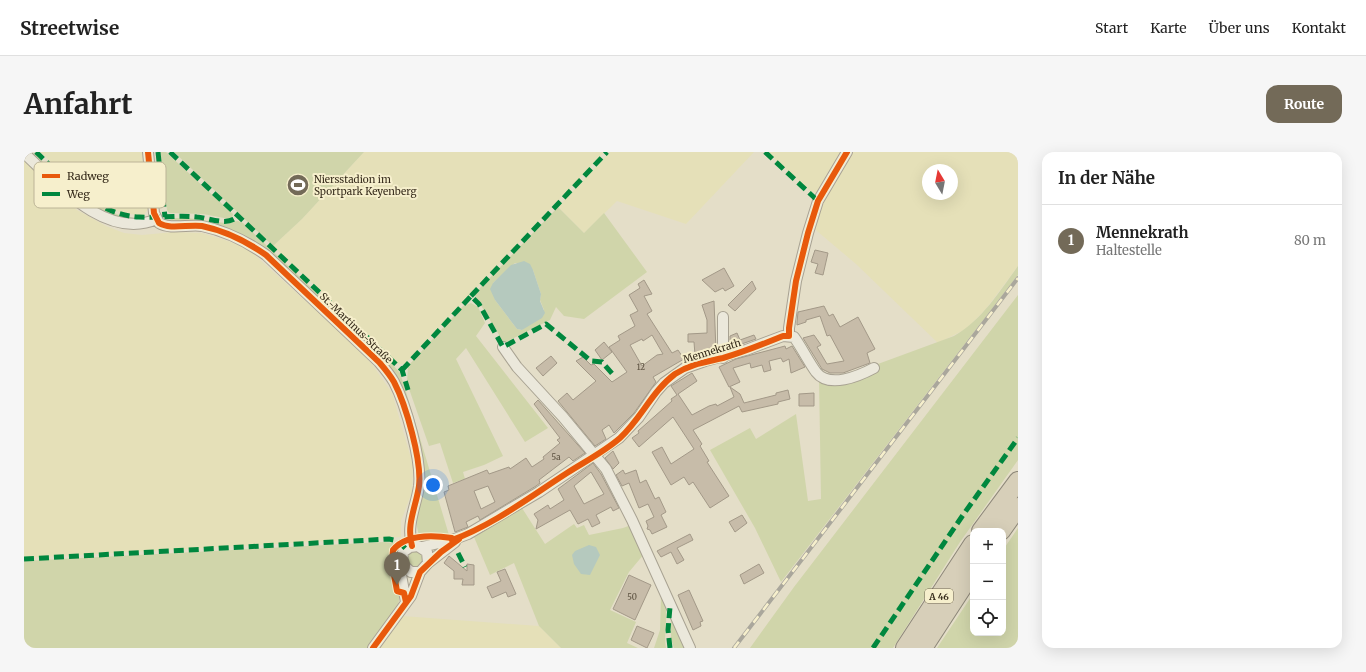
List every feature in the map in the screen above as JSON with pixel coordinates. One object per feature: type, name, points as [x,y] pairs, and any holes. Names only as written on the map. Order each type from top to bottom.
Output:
[{"type":"highway","points":[[983,528],[1018,481]]},
{"type":"highway","points":[[1003,528],[1018,507]]},
{"type":"highway","name":"A 46","points":[[905,648],[970,549]]},
{"type":"highway","name":"A 46","points":[[923,648],[970,576]]},
{"type":"street","points":[[148,152],[149,162]]},
{"type":"street","points":[[847,152],[818,201],[801,254],[791,310],[789,336],[794,337],[816,373],[823,378],[832,380],[849,378],[874,368]]},
{"type":"street","points":[[24,153],[34,162]]},
{"type":"street","points":[[88,208],[101,216],[122,224],[142,225],[157,219],[154,208]]},
{"type":"street","name":"St.-Martinus-Straße","points":[[157,219],[163,225],[200,226],[231,234],[247,242],[271,260],[379,362],[390,375],[404,408],[418,462],[419,486],[409,525],[417,546]]},
{"type":"street","name":"Mennekrath","points":[[723,317],[723,358]]},
{"type":"street","name":"Mennekrath","points":[[428,564],[462,537],[509,510],[619,438],[639,418],[656,392],[675,374],[694,364],[723,358],[783,336],[789,336]]},
{"type":"street","points":[[503,347],[517,367],[606,469],[620,495],[690,648]]},
{"type":"street","name":"Mennekrath","points":[[417,546],[462,537]]},
{"type":"street","points":[[373,648],[406,602],[420,572],[428,564],[429,556],[417,546],[403,552],[401,575],[406,602]]},
{"type":"street","points":[[402,564],[408,570],[420,572]]},
{"type":"shaded area","points":[[40,152],[142,152],[143,162],[51,162]]},
{"type":"shaded area","points":[[364,152],[604,152],[405,364],[398,364],[273,246],[302,219]]},
{"type":"shaded area","points":[[610,152],[754,152],[686,224],[617,201],[584,233],[558,207]]},
{"type":"shaded area","points":[[767,152],[845,152],[818,192],[815,193],[809,190]]},
{"type":"shaded area","points":[[848,152],[1018,152],[1018,266],[985,310],[966,329],[938,343],[856,264],[811,226],[816,211]]},
{"type":"shaded area","points":[[24,161],[34,170],[34,208],[75,208],[106,226],[124,233],[142,235],[174,232],[202,233],[231,242],[249,250],[332,325],[372,364],[392,393],[413,465],[412,492],[401,521],[401,537],[24,558]]},
{"type":"shaded area","points":[[112,208],[148,208],[144,215],[120,212]]},
{"type":"shaded area","points":[[524,261],[530,264],[533,270],[541,294],[540,301],[545,313],[542,318],[522,330],[517,329],[495,300],[490,289],[493,283],[511,265]]},
{"type":"shaded area","points":[[589,545],[596,547],[600,555],[590,575],[581,574],[574,564],[572,555],[575,551]]},
{"type":"shaded area","points":[[402,616],[539,626],[561,648],[377,648]]},
{"type":"green space","points":[[28,152],[32,152],[43,162],[39,162]]},
{"type":"green space","points":[[160,152],[166,152],[233,214],[232,218],[229,219],[203,214],[169,213],[166,202],[166,162],[161,162]]},
{"type":"green space","points":[[174,152],[364,152],[302,219],[273,246]]},
{"type":"green space","points":[[558,207],[584,233],[604,213],[647,272],[584,319],[564,316],[556,307],[550,320],[504,343],[474,294]],"holes":[[[515,263],[519,263],[533,270],[541,294],[540,300],[544,310],[522,330],[517,329],[495,300],[493,283]]]},
{"type":"green space","points":[[96,208],[104,208],[121,216],[140,219],[111,217]]},
{"type":"green space","points":[[168,218],[187,218],[225,223],[238,221],[243,223],[393,365],[400,373],[404,385],[449,535],[419,536],[416,522],[421,501],[422,462],[382,360],[332,309],[261,247],[175,222]]},
{"type":"green space","points":[[1018,266],[1018,275],[781,582],[755,528],[710,450],[750,428],[756,439],[796,414],[808,501],[821,499],[819,378],[829,382],[954,336],[974,322],[990,304]]},
{"type":"green space","points":[[1018,295],[1018,460],[960,542],[893,648],[750,648],[794,587]]},
{"type":"green space","points":[[471,303],[478,307],[485,323],[476,336],[548,428],[525,442],[466,348],[456,359],[503,456],[484,465],[463,472],[465,479],[453,483],[440,443],[429,446],[407,383],[408,366],[463,306]]},
{"type":"green space","points":[[522,508],[545,544],[574,524],[577,528],[584,525],[589,535],[631,525],[644,554],[629,572],[610,610],[636,622],[627,643],[638,648],[561,648],[539,626],[514,563],[490,575],[474,537]]},
{"type":"green space","points":[[1018,528],[1018,648],[937,648],[970,598],[970,636],[1006,636],[1006,546]]},
{"type":"green space","points":[[384,542],[395,543],[389,551],[389,557],[395,595],[399,595],[399,602],[393,616],[368,648],[24,648],[24,561]]},
{"type":"green space","points":[[416,551],[423,556],[424,559],[419,566],[416,567],[409,562],[408,559],[413,552]]},
{"type":"green space","points":[[663,596],[666,608],[666,648],[654,648],[660,630],[661,597]]},
{"type":"green space","points":[[671,618],[685,648],[674,648],[671,639]]},
{"type":"building","points":[[815,250],[828,253],[823,275],[815,273],[818,264],[811,262]]},
{"type":"building","points":[[724,268],[734,286],[725,291],[723,288],[715,292],[702,280]]},
{"type":"building","points":[[644,280],[652,294],[644,296],[652,311],[647,314],[672,353],[678,350],[684,359],[653,377],[656,382],[634,413],[614,433],[609,425],[602,430],[606,439],[595,446],[558,401],[567,393],[573,400],[596,381],[576,361],[583,357],[591,365],[594,364],[612,382],[627,372],[609,347],[620,340],[618,336],[635,326],[630,315],[638,311],[629,295],[640,288],[638,284]],"holes":[[[652,335],[663,354],[657,355],[642,366],[630,345],[642,339],[643,341]]]},
{"type":"building","points":[[752,281],[756,289],[735,311],[728,305]]},
{"type":"building","points":[[714,301],[716,351],[695,355],[694,342],[688,342],[688,334],[707,333],[707,320],[702,305]]},
{"type":"building","points":[[824,306],[829,316],[833,314],[840,327],[858,317],[875,349],[867,353],[870,363],[843,373],[830,373],[822,369],[803,338],[814,335],[821,345],[817,347],[827,364],[844,361],[830,335],[827,336],[820,316],[806,320],[806,322],[797,325],[797,322],[798,312]]},
{"type":"building","points":[[737,333],[740,340],[754,335],[756,339],[730,348],[730,336]]},
{"type":"building","points":[[604,342],[612,352],[602,360],[595,350]]},
{"type":"building","points":[[785,346],[786,349],[792,346],[805,367],[791,373],[789,359],[783,362],[781,358],[769,361],[771,370],[764,372],[762,365],[751,368],[750,363],[733,368],[740,382],[729,387],[719,367],[736,359]]},
{"type":"building","points":[[551,356],[557,363],[543,376],[536,368]]},
{"type":"building","points":[[692,373],[697,381],[678,394],[692,415],[709,406],[716,404],[717,406],[734,397],[730,387],[740,394],[744,403],[776,395],[776,393],[788,390],[790,399],[778,402],[778,404],[742,412],[739,406],[693,430],[702,444],[700,446],[709,461],[707,462],[729,496],[710,508],[693,482],[689,485],[684,477],[671,485],[652,452],[662,447],[671,464],[694,449],[673,417],[639,447],[632,438],[672,401],[671,399],[677,395],[671,386]]},
{"type":"building","points":[[814,393],[814,406],[799,406],[799,394]]},
{"type":"building","points":[[538,400],[585,453],[573,461],[569,457],[539,480],[540,483],[536,486],[480,520],[478,516],[466,522],[468,527],[455,532],[444,492],[449,490],[448,486],[487,470],[489,474],[509,467],[510,469],[526,458],[532,467],[544,459],[543,457],[560,443],[557,440],[560,438],[534,404]],"holes":[[[488,486],[495,502],[481,509],[474,491]]]},
{"type":"building","points":[[613,451],[619,463],[613,469],[605,458]]},
{"type":"building","points":[[593,463],[601,474],[619,508],[613,511],[611,507],[596,515],[600,523],[592,527],[588,519],[578,524],[570,510],[536,529],[538,520],[534,514],[548,505],[550,509],[564,500],[558,489]],"holes":[[[591,472],[604,494],[584,504],[574,486]]]},
{"type":"building","points":[[623,470],[625,474],[636,470],[640,483],[646,480],[655,499],[659,497],[666,512],[661,515],[667,527],[652,534],[650,530],[647,529],[648,526],[646,521],[654,517],[648,504],[639,508],[629,483],[622,486],[616,475]]},
{"type":"building","points":[[742,515],[747,523],[735,532],[729,522]]},
{"type":"building","points":[[690,534],[693,540],[677,548],[684,560],[677,564],[671,552],[661,557],[657,551]]},
{"type":"building","points":[[449,556],[467,571],[467,564],[474,565],[474,585],[462,585],[463,579],[454,579],[454,571],[444,563]]},
{"type":"building","points":[[759,564],[764,573],[744,584],[740,575]]},
{"type":"building","points":[[505,569],[516,594],[508,597],[506,592],[492,598],[487,587],[501,581],[497,572]]},
{"type":"building","points":[[629,575],[651,585],[635,620],[613,609]]},
{"type":"building","points":[[689,590],[703,621],[700,622],[701,626],[693,630],[678,595]]},
{"type":"building","points":[[637,626],[654,633],[647,648],[631,640]]},
{"type":"railway","points":[[734,648],[1018,278]]},
{"type":"marked path","points":[[36,152],[47,162]]},
{"type":"marked path","points":[[158,152],[159,162]]},
{"type":"marked path","points":[[170,152],[402,370],[408,390]]},
{"type":"marked path","points":[[471,296],[607,152]]},
{"type":"marked path","points":[[765,152],[818,201]]},
{"type":"marked path","points":[[105,208],[124,215],[139,217],[190,216],[219,221],[229,221],[238,216]]},
{"type":"marked path","points":[[164,208],[165,217]]},
{"type":"marked path","points":[[402,370],[471,296],[479,304],[503,347],[546,324],[591,361],[602,362],[615,377]]},
{"type":"marked path","points":[[873,648],[963,515],[1018,438]]},
{"type":"marked path","points":[[24,559],[389,539],[398,541],[406,549]]},
{"type":"marked path","points":[[458,553],[465,567]]},
{"type":"marked path","points":[[670,607],[668,630],[670,648]]},
{"type":"cycle path","points":[[148,152],[149,162]]},
{"type":"cycle path","points":[[406,602],[404,593],[397,591],[392,564],[393,550],[398,545],[412,538],[428,536],[452,538],[452,540],[482,527],[511,510],[614,443],[634,422],[660,388],[675,374],[692,366],[731,356],[783,336],[789,336],[796,281],[818,201],[847,152]]},
{"type":"cycle path","points":[[154,208],[154,213],[159,223],[163,225],[202,226],[211,228],[236,237],[266,255],[379,362],[391,377],[399,392],[408,418],[418,462],[419,486],[410,530],[412,546]]},
{"type":"cycle path","points":[[373,648],[411,596],[420,572],[441,552],[459,539]]},
{"type":"place","name":"Niersstadion im Sportpark Keyenberg","points":[[298,185]]},
{"type":"place","name":"Mennekrath","points":[[397,585]]}]
